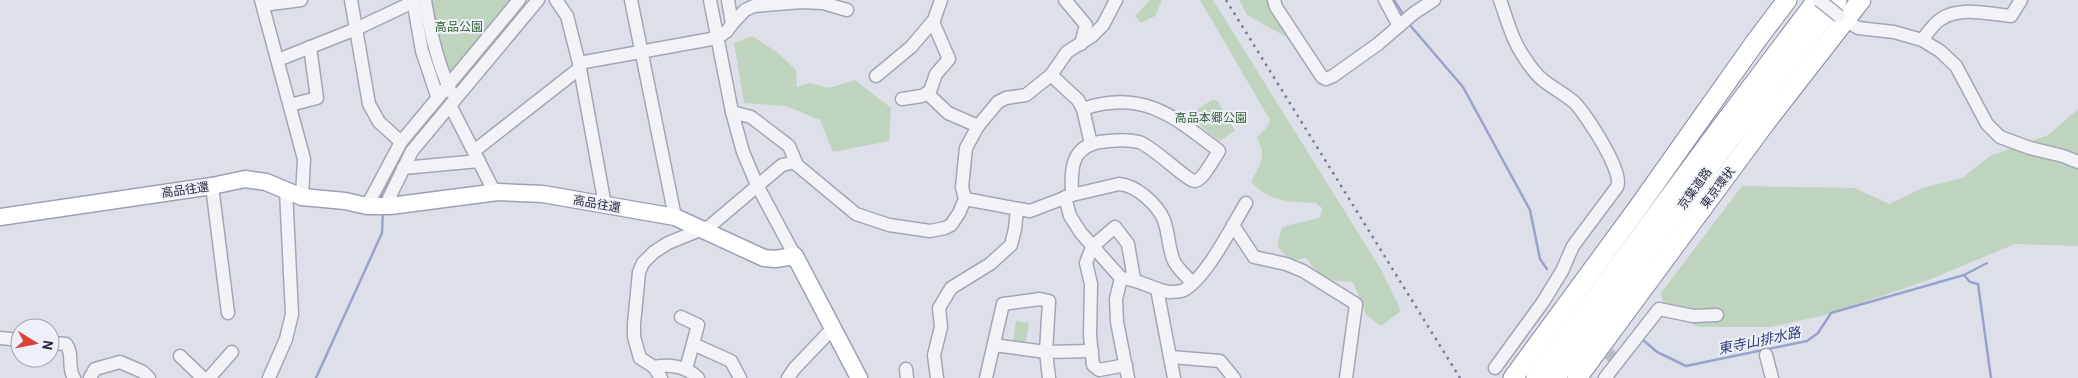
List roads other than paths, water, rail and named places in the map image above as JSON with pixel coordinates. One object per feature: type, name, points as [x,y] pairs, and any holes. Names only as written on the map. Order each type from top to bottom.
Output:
[{"type":"highway","points":[[1513,378],[1787,0]]},
{"type":"highway","name":"京葉道路","points":[[1536,378],[1719,130],[1818,0]]},
{"type":"highway","name":"東京環状","points":[[1577,378],[1766,122],[1840,12],[1861,0]]},
{"type":"highway","name":"京葉道路","points":[[1555,378],[1730,140],[1840,12]]},
{"type":"main road","name":"高品往還","points":[[0,217],[212,186],[245,179],[266,182],[302,197],[367,206],[390,206],[495,192],[543,194],[675,218],[764,258],[775,259],[795,256]]},
{"type":"main road","points":[[795,256],[858,378]]},
{"type":"street","points":[[300,0],[262,3],[304,159],[302,197]]},
{"type":"street","points":[[351,0],[369,104],[379,122],[401,142]]},
{"type":"street","points":[[367,206],[401,142],[519,0]]},
{"type":"street","points":[[390,206],[389,198],[412,151],[538,0]]},
{"type":"street","points":[[556,0],[567,16],[579,66],[605,205]]},
{"type":"street","points":[[631,0],[675,218]]},
{"type":"street","points":[[710,0],[732,112],[743,152],[757,185],[795,256]]},
{"type":"street","points":[[728,0],[732,24]]},
{"type":"street","points":[[876,76],[911,47],[933,22],[941,0]]},
{"type":"street","points":[[1065,0],[1086,25],[1081,44]]},
{"type":"street","points":[[732,112],[750,117],[789,146],[797,166],[856,214],[877,222],[930,230],[945,228],[951,225],[959,214],[965,199],[962,186],[966,148],[978,126],[998,102],[1006,98],[1026,95],[1051,75],[1068,52],[1081,44],[1103,25],[1116,0]]},
{"type":"street","points":[[1274,0],[1276,7],[1322,77],[1326,79],[1378,44],[1400,24],[1434,0]]},
{"type":"street","points":[[1385,0],[1400,24]]},
{"type":"street","points":[[1495,368],[1544,302],[1562,271],[1573,246],[1617,187],[1619,181],[1616,169],[1575,103],[1541,79],[1523,56],[1511,32],[1500,0]]},
{"type":"street","points":[[1818,0],[1840,12],[1858,28],[1894,32],[1922,40],[1940,51],[1956,66],[1988,124],[2000,136],[2030,148],[2063,156],[2078,162]]},
{"type":"street","points":[[1922,40],[1940,19],[1950,14],[1960,12],[2011,16],[2021,0]]},
{"type":"street","points":[[278,60],[356,29],[417,1]]},
{"type":"street","points":[[417,1],[432,39],[441,72],[448,86],[453,104],[495,192]]},
{"type":"street","points":[[417,1],[422,51],[438,96]]},
{"type":"street","points":[[403,168],[477,156],[579,66],[717,38],[727,31],[745,10],[754,6],[802,2],[823,3],[848,10]]},
{"type":"street","points":[[902,99],[930,91],[936,74],[949,59],[933,22]]},
{"type":"street","points":[[290,105],[317,98],[310,47]]},
{"type":"street","points":[[1051,75],[1078,100],[1083,109],[1091,144]]},
{"type":"street","points":[[927,93],[948,113],[978,126]]},
{"type":"street","points":[[1083,109],[1111,102],[1153,107],[1175,117],[1218,151],[1201,179],[1196,181],[1190,179],[1162,156],[1138,142],[1123,140],[1091,144],[1074,159],[1068,196],[1070,216],[1092,246],[1121,278],[1134,279],[1170,292],[1182,291],[1210,263],[1246,203]]},
{"type":"street","points":[[661,378],[654,367],[640,358],[634,337],[639,272],[643,263],[654,252],[668,243],[704,230],[782,165],[795,162]]},
{"type":"street","points":[[965,199],[1030,211],[1068,196],[1119,184],[1127,185],[1138,190],[1158,208],[1165,219],[1174,261],[1192,283]]},
{"type":"street","points":[[212,186],[228,313]]},
{"type":"street","points":[[269,378],[286,339],[292,314],[286,191]]},
{"type":"street","points":[[937,378],[934,355],[942,327],[939,308],[951,288],[990,264],[1011,246],[1017,209]]},
{"type":"street","points":[[1233,225],[1254,257],[1286,264],[1303,271],[1356,304],[1346,378]]},
{"type":"street","points":[[1126,365],[1099,370],[1093,365],[1091,284],[1086,263],[1092,246],[1115,227],[1128,244],[1134,279]]},
{"type":"street","points":[[1121,278],[1116,299],[1117,322],[1128,378]]},
{"type":"street","points":[[1157,288],[1174,378]]},
{"type":"street","points":[[986,378],[1003,304],[1040,299],[1049,301],[1046,352],[1049,378]]},
{"type":"street","points":[[1605,378],[1659,309],[1693,316],[1717,315]]},
{"type":"street","points":[[681,317],[698,325],[686,369]]},
{"type":"street","points":[[788,378],[794,369],[833,328]]},
{"type":"street","points":[[60,343],[66,344],[70,349],[71,372],[74,378]]},
{"type":"street","points":[[693,344],[731,361],[740,378]]},
{"type":"street","points":[[994,345],[1046,352],[1092,350]]},
{"type":"street","points":[[208,378],[232,352]]},
{"type":"street","points":[[1766,354],[1772,378]]},
{"type":"street","points":[[180,356],[203,378]]},
{"type":"street","points":[[1171,357],[1220,361],[1234,378]]},
{"type":"street","points":[[90,378],[95,369],[120,362],[143,372],[149,378]]},
{"type":"street","points":[[654,367],[667,365],[686,369],[698,378]]},
{"type":"waterway","name":"東寺山排水路","points":[[1394,0],[1405,17]]},
{"type":"waterway","name":"東寺山排水路","points":[[1409,24],[1463,87],[1530,210],[1540,259],[1547,269]]},
{"type":"waterway","points":[[432,62],[440,84]]},
{"type":"waterway","points":[[420,132],[439,109]]},
{"type":"waterway","points":[[382,201],[381,197],[396,170]]},
{"type":"waterway","points":[[316,378],[382,233],[383,211]]},
{"type":"waterway","name":"東寺山排水路","points":[[1643,340],[1657,352],[1686,366],[1807,341],[1818,333],[1831,313],[1964,275],[1987,263]]},
{"type":"waterway","points":[[1964,275],[1970,282],[1978,284],[1991,378]]},
{"type":"tunnel","points":[[1594,343],[1618,361]]},
{"type":"railway","points":[[1226,0],[1460,378]]},
{"type":"park label","name":"高品公園","points":[[459,26]]},
{"type":"park label","name":"高品本郷公園","points":[[1211,117]]}]
